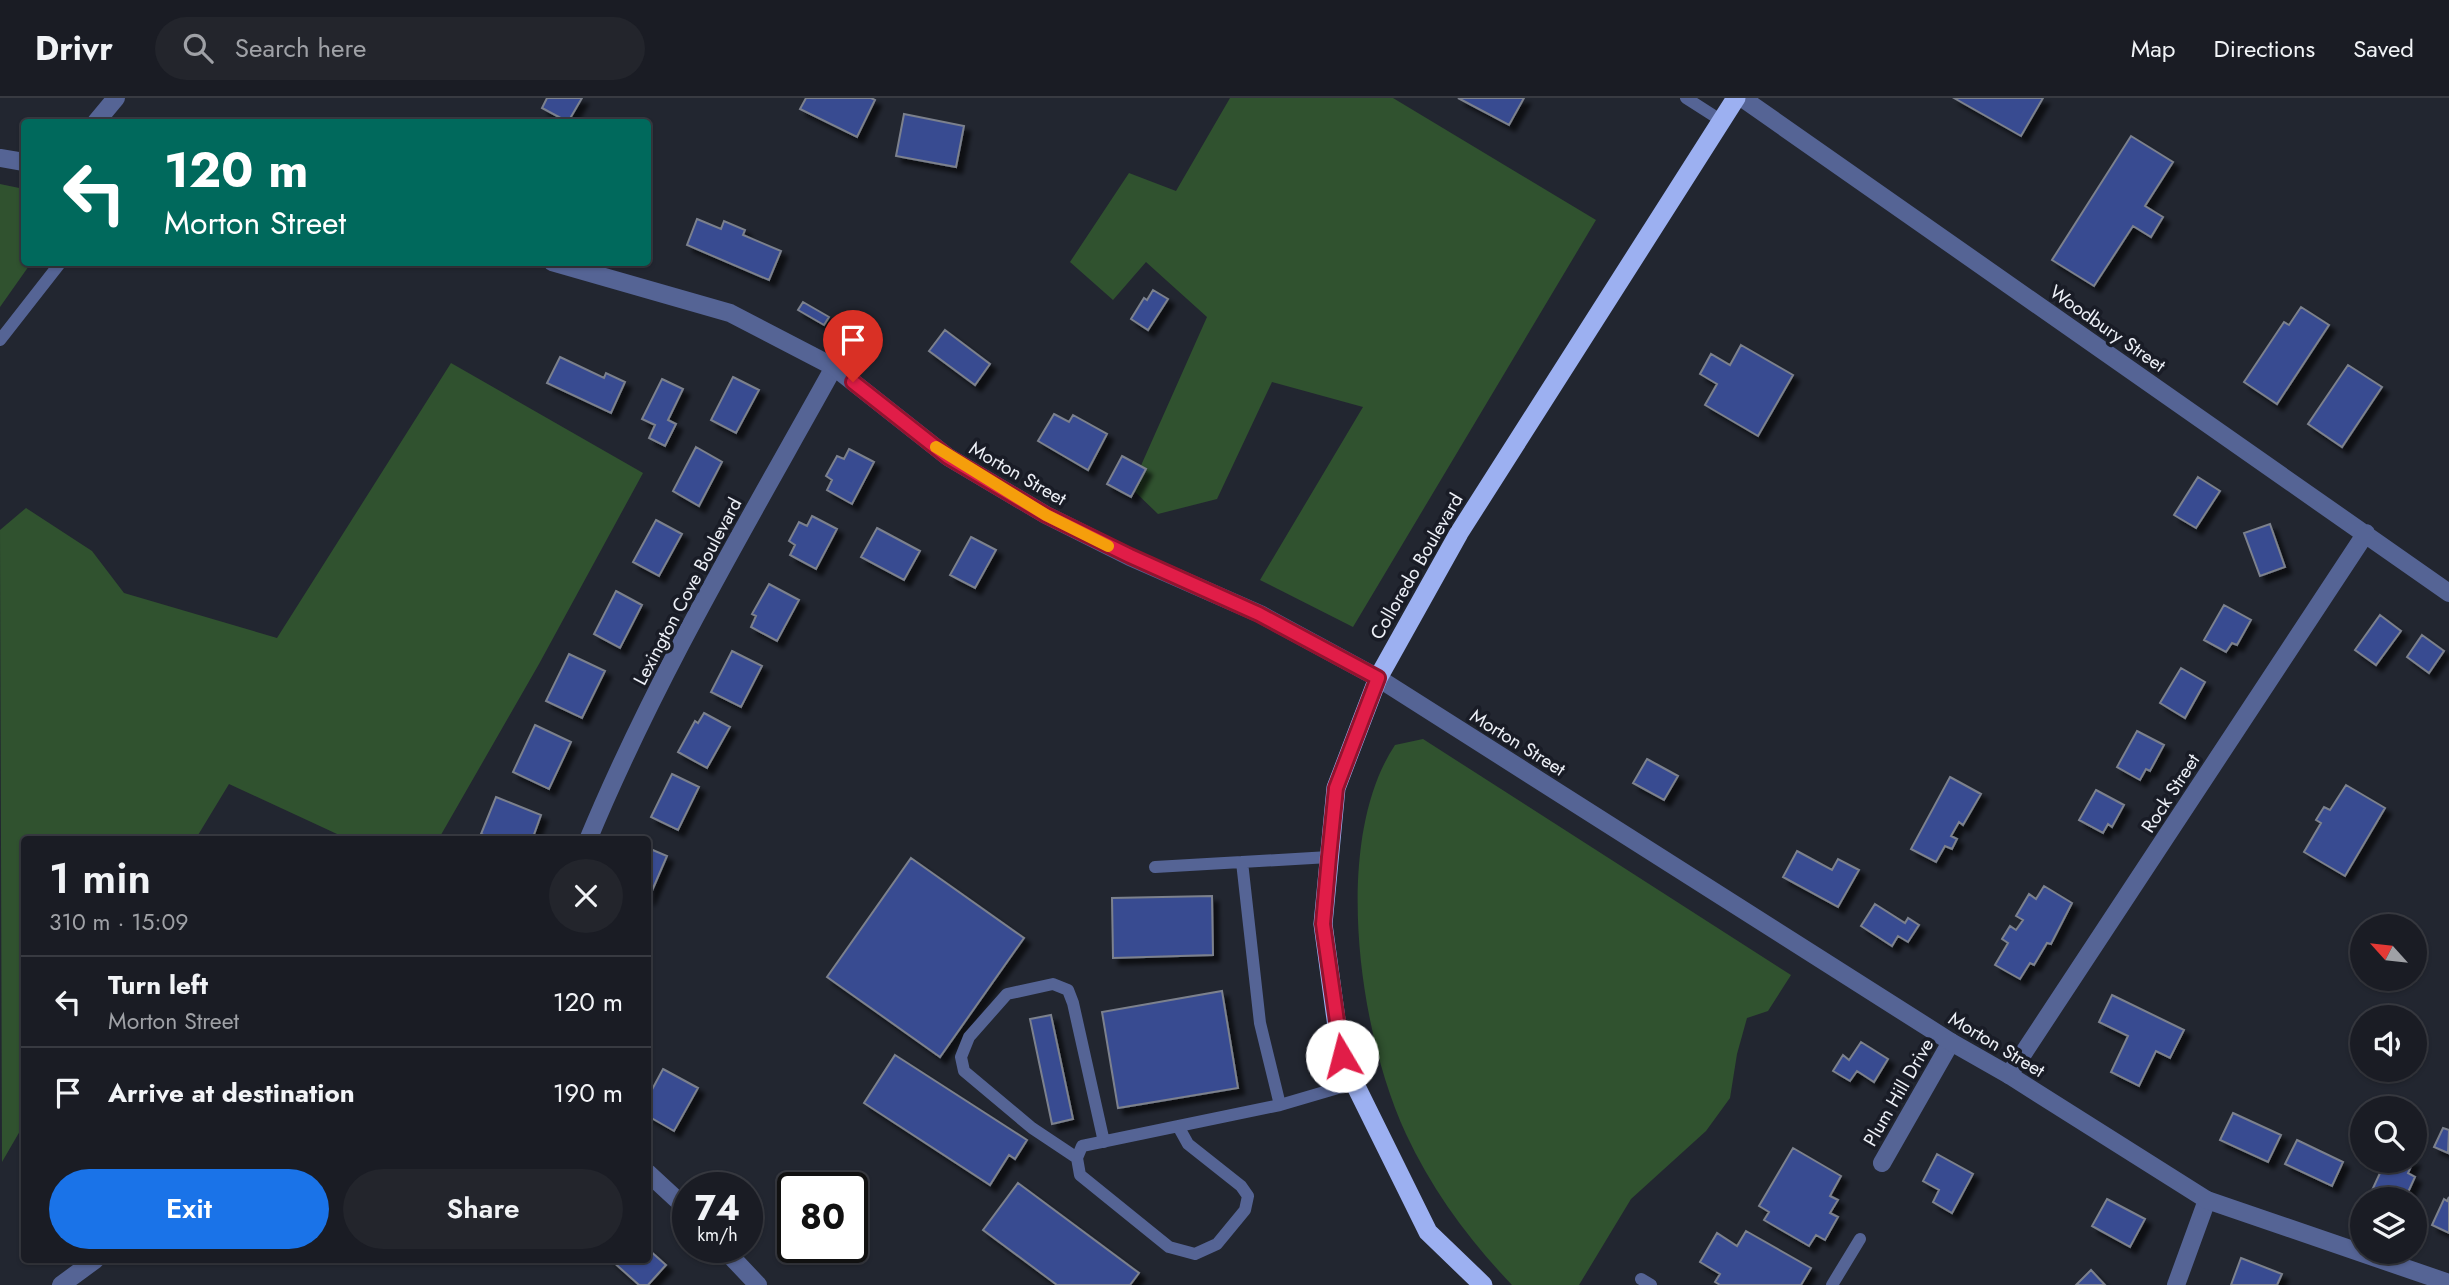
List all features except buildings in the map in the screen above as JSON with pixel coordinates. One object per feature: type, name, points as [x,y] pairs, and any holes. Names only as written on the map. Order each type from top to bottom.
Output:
[{"type":"highway","name":"Colloredo Boulevard","points":[[1483,1285],[1428,1232],[1342,1056],[1323,924],[1336,788],[1378,678],[1459,533],[1736,98]]},
{"type":"street","points":[[98,119],[116,98]]},
{"type":"street","name":"Woodbury Street","points":[[1742,98],[2449,593]]},
{"type":"street","points":[[0,158],[21,162]]},
{"type":"street","name":"Morton Street","points":[[566,266],[730,313],[834,367],[948,457],[1046,515],[1259,614],[1378,678],[1951,1042],[2009,1075],[2207,1200],[2449,1283]]},
{"type":"street","name":"Lexington Cove Boulevard","points":[[591,836],[614,777],[654,695],[834,367]]},
{"type":"street","name":"Rock Street","points":[[2009,1075],[2366,533]]},
{"type":"street","name":"Plum Hill Drive","points":[[1882,1163],[1951,1042]]},
{"type":"street","points":[[651,1176],[672,1195]]},
{"type":"street","points":[[2176,1285],[2207,1200]]},
{"type":"street","points":[[61,1285],[91,1263]]},
{"type":"street","points":[[737,1263],[758,1285]]},
{"type":"lane","points":[[1686,98],[1721,121]]},
{"type":"lane","points":[[0,341],[58,266]]},
{"type":"lane","points":[[1155,867],[1329,857]]},
{"type":"lane","points":[[1242,862],[1260,1023],[1280,1105]]},
{"type":"lane","points":[[1077,1158],[1032,1128],[964,1071],[961,1057],[969,1037],[1007,994],[1053,984],[1068,990],[1104,1142]]},
{"type":"lane","points":[[1178,1126],[1188,1143],[1241,1186],[1248,1196],[1245,1210],[1217,1244],[1195,1254],[1169,1247],[1080,1175],[1077,1158],[1082,1146],[1104,1142],[1178,1126],[1280,1105],[1355,1083]]},
{"type":"lane","points":[[1832,1285],[1860,1239]]},
{"type":"green space","points":[[1230,98],[1393,98],[1596,220],[1353,627],[1260,580],[1363,407],[1272,382],[1217,499],[1158,514],[1131,488],[1207,317],[1146,262],[1113,300],[1070,262],[1129,173],[1176,191]]},
{"type":"green space","points":[[0,184],[21,188],[21,266],[29,266],[0,307]]},
{"type":"green space","points":[[451,363],[643,473],[539,664],[440,836],[341,836],[229,784],[197,836],[21,836],[21,1129],[2,1162],[0,530],[26,508],[92,551],[124,593],[277,638]]},
{"type":"green space","points":[[1423,739],[1791,975],[1768,1011],[1747,1018],[1737,1054],[1730,1098],[1706,1131],[1631,1199],[1579,1285],[1512,1285],[1481,1250],[1440,1195],[1416,1155],[1389,1092],[1375,1044],[1365,992],[1359,938],[1358,884],[1363,832],[1375,785],[1395,745]]},
{"type":"slow traffic","points":[[936,447],[948,457],[1046,515],[1108,546]]},
{"type":"route","points":[[853,382],[948,457],[1046,515],[1259,614],[1378,678],[1336,788],[1329,857],[1323,924],[1342,1056]]}]
